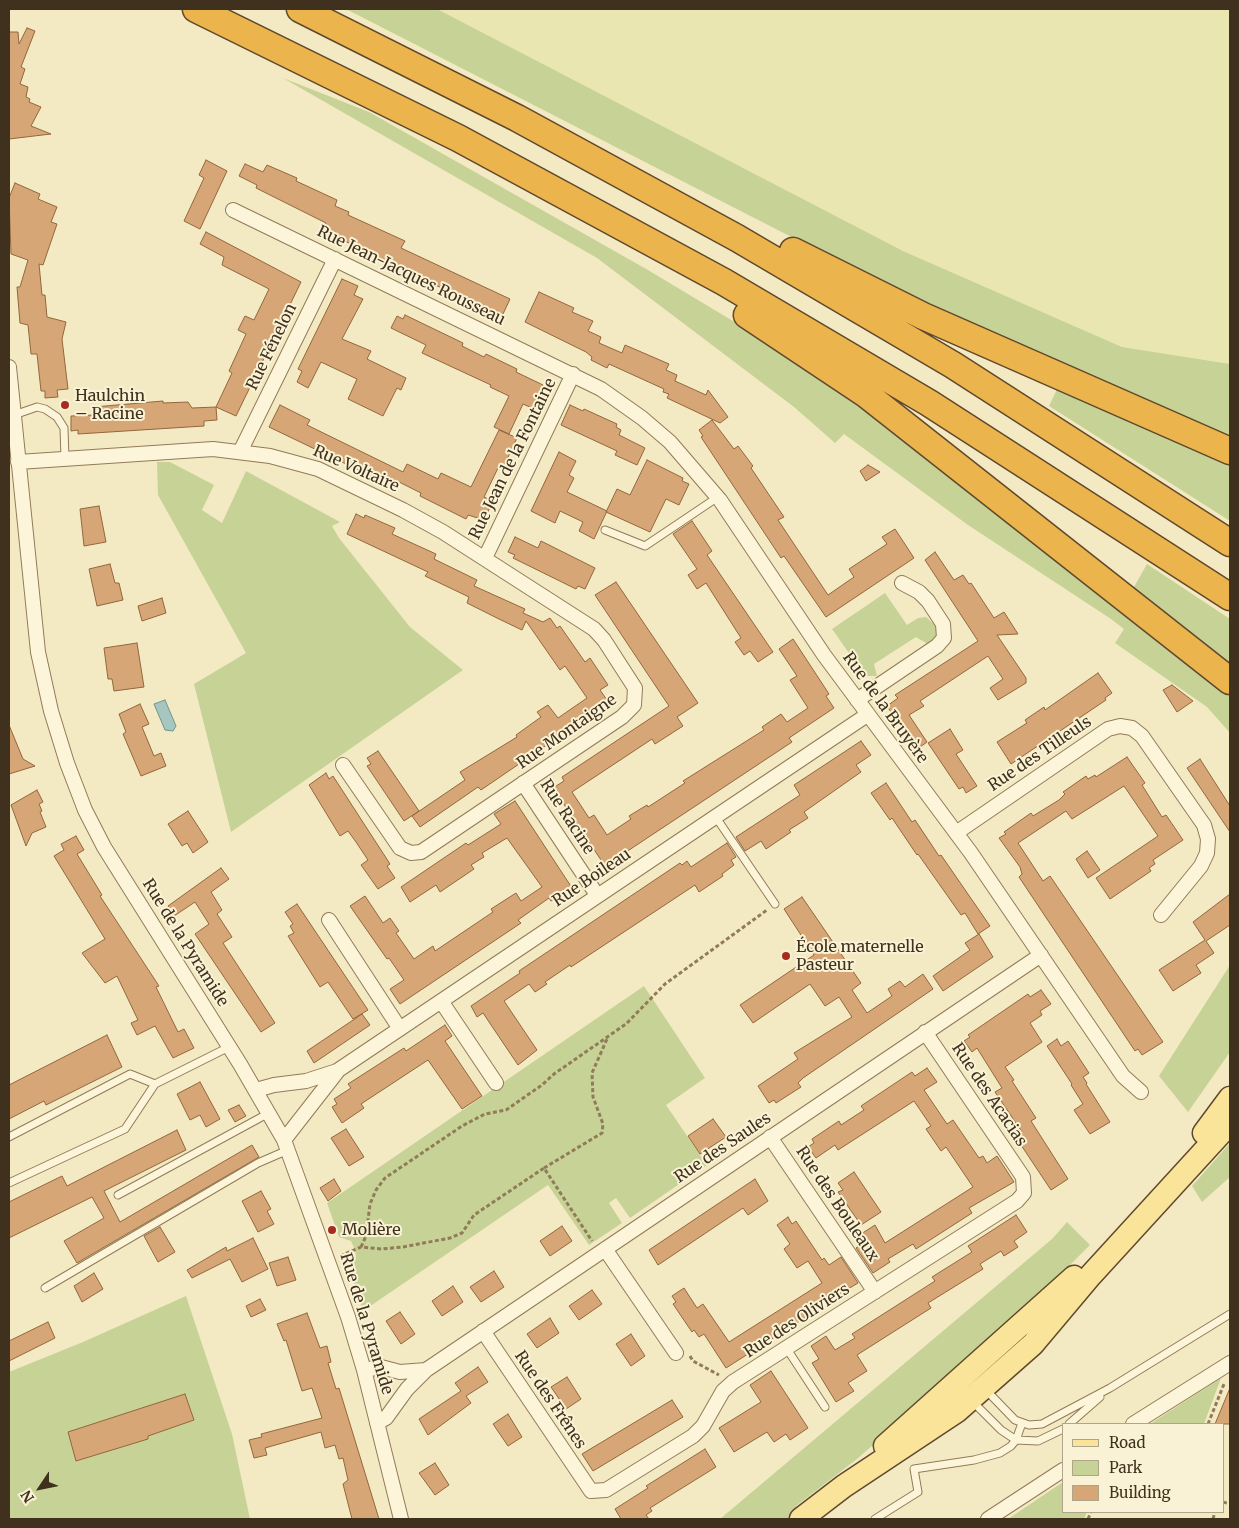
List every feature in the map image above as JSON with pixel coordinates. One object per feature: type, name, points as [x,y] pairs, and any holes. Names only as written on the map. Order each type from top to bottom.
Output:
[{"type":"highway","points":[[196,9],[394,105],[650,240],[852,357],[1006,451],[1230,597]]},
{"type":"highway","points":[[300,9],[574,148],[745,243],[938,356],[1230,543]]},
{"type":"highway","points":[[574,148],[676,191],[923,316],[1230,452]]},
{"type":"highway","points":[[551,187],[631,244],[790,342],[867,395],[1230,681]]},
{"type":"main road","points":[[970,1386],[1063,1288],[1122,1230],[1184,1158],[1230,1098]]},
{"type":"main road","points":[[801,1519],[844,1486],[877,1453],[1041,1336],[1091,1275],[1230,1122]]},
{"type":"street","name":"Rue Jean-Jacques Rousseau","points":[[233,210],[573,374]]},
{"type":"street","name":"Rue Fénelon","points":[[240,450],[334,259]]},
{"type":"street","name":"Rue de la Pyramide","points":[[9,367],[41,666],[54,723],[74,781],[104,847],[256,1090],[286,1145],[328,1261],[364,1370],[401,1519]]},
{"type":"street","name":"Rue de la Bruyère","points":[[573,374],[606,392],[658,431],[718,496],[867,715],[956,833],[1123,1076],[1141,1092]]},
{"type":"street","name":"Rue Jean de la Fontaine","points":[[485,558],[573,374]]},
{"type":"street","name":"Rue Voltaire","points":[[18,462],[202,449],[240,450],[282,458],[328,473],[418,518],[563,608]]},
{"type":"street","points":[[857,700],[937,646],[944,638],[945,629],[943,624],[928,601],[919,592],[902,584]]},
{"type":"street","name":"Rue Montaigne","points":[[343,765],[396,843],[400,848],[411,853],[426,849],[622,717],[631,709],[636,700],[632,682],[599,633],[563,608]]},
{"type":"street","name":"Rue Boileau","points":[[256,1090],[274,1085],[306,1082],[337,1071],[867,715]]},
{"type":"street","name":"Rue des Tilleuls","points":[[956,833],[1108,729],[1120,726],[1132,728],[1142,736],[1187,801],[1204,826],[1208,839],[1207,853],[1201,866],[1161,915]]},
{"type":"street","name":"Rue Racine","points":[[523,783],[598,895]]},
{"type":"street","points":[[329,920],[400,1029]]},
{"type":"street","name":"Rue des Saules","points":[[377,1423],[386,1418],[406,1388],[426,1370],[1041,955]]},
{"type":"street","points":[[441,1001],[496,1083]]},
{"type":"street","name":"Rue des Acacias","points":[[926,1032],[1023,1177]]},
{"type":"street","name":"Rue Boileau","points":[[286,1145],[337,1071]]},
{"type":"street","name":"Rue des Bouleaux","points":[[770,1137],[875,1292]]},
{"type":"street","name":"Rue des Oliviers","points":[[587,1487],[596,1492],[606,1490],[692,1436],[703,1426],[723,1391],[733,1382],[1017,1201],[1024,1193],[1023,1177]]},
{"type":"street","points":[[603,1250],[676,1353]]},
{"type":"street","name":"Rue des Frênes","points":[[483,1331],[587,1487]]},
{"type":"street","points":[[1134,1423],[1227,1365]]},
{"type":"street","name":"Rue des Saules","points":[[364,1370],[381,1366],[400,1372],[416,1373],[426,1370]]},
{"type":"street","points":[[988,1519],[1062,1471]]},
{"type":"lane","points":[[14,415],[37,407],[45,409],[57,417],[64,428],[65,458]]},
{"type":"lane","points":[[604,530],[645,546],[718,496]]},
{"type":"lane","points":[[715,816],[775,904]]},
{"type":"lane","points":[[9,1183],[124,1128],[155,1084],[230,1048]]},
{"type":"lane","points":[[9,1137],[130,1074],[155,1084]]},
{"type":"lane","points":[[118,1195],[269,1112]]},
{"type":"lane","points":[[46,1288],[286,1145]]},
{"type":"lane","points":[[970,1386],[1022,1423],[1042,1424],[1110,1388],[1230,1314]]},
{"type":"lane","points":[[787,1349],[825,1407]]},
{"type":"lane","points":[[970,1386],[1001,1430],[1016,1440],[1038,1441],[1062,1429]]},
{"type":"lane","points":[[1069,1423],[1110,1388]]},
{"type":"lane","points":[[875,1519],[918,1492],[914,1469],[993,1456],[1006,1450],[1016,1440],[1022,1423]]},
{"type":"path","points":[[361,1247],[366,1236],[370,1204],[376,1190],[385,1178],[462,1126],[485,1114],[506,1110],[608,1036],[647,1005],[666,984],[775,904]]},
{"type":"path","points":[[328,1261],[361,1247],[381,1249],[403,1247],[450,1238],[462,1233],[474,1215],[544,1168],[602,1134],[603,1124],[593,1097],[592,1073],[608,1036]]},
{"type":"path","points":[[544,1168],[603,1250]]},
{"type":"path","points":[[676,1353],[684,1348],[693,1361],[733,1382]]},
{"type":"path","points":[[1208,1423],[1224,1383],[1227,1365]]},
{"type":"shaded area","points":[[437,9],[1230,9],[1230,364],[1122,347],[903,251]]},
{"type":"green space","points":[[346,9],[437,9],[903,251],[1122,347],[1230,364],[1230,521],[1049,406],[1067,368],[938,312]]},
{"type":"green space","points":[[283,78],[369,112],[648,270],[808,366],[1122,608],[1147,564],[1230,619],[1230,733],[1207,707],[1115,643],[1124,629],[1111,619],[968,525],[844,434],[835,443],[794,407],[597,258]]},
{"type":"green space","points":[[157,462],[170,462],[214,485],[202,510],[222,523],[246,471],[340,522],[332,526],[339,538],[410,627],[463,670],[231,832],[194,684],[246,653],[158,495]]},
{"type":"green space","points":[[885,593],[907,625],[918,618],[926,617],[936,626],[939,633],[931,646],[916,637],[874,664],[877,676],[865,676],[832,629]]},
{"type":"green space","points":[[1230,965],[1230,1052],[1188,1112],[1159,1076]]},
{"type":"green space","points":[[644,986],[705,1078],[666,1105],[707,1165],[630,1218],[616,1198],[609,1203],[622,1223],[589,1245],[548,1185],[363,1311],[349,1269],[356,1257],[355,1250],[351,1241],[339,1237],[327,1203]]},
{"type":"green space","points":[[1230,1143],[1230,1177],[1202,1202],[1192,1186]]},
{"type":"green space","points":[[1067,1222],[1090,1245],[1012,1323],[857,1459],[796,1506],[804,1519],[720,1519],[1052,1239]]},
{"type":"green space","points":[[186,1296],[232,1434],[250,1519],[9,1519],[9,1372],[83,1342]]},
{"type":"green space","points":[[1221,1378],[1204,1423],[1152,1423]]},
{"type":"green space","points":[[1062,1483],[1062,1513],[1087,1513],[1084,1519],[1008,1519]]},
{"type":"water","points":[[165,700],[176,726],[173,731],[165,730],[154,704]]},
{"type":"building","points":[[27,28],[35,31],[21,67],[25,69],[20,84],[28,87],[26,97],[30,99],[29,102],[41,107],[31,126],[51,134],[9,139],[9,32],[18,32],[19,44]]},
{"type":"building","points":[[206,160],[227,171],[200,229],[184,221],[204,178],[199,175]]},
{"type":"building","points":[[245,164],[263,172],[267,165],[297,178],[296,181],[337,200],[335,206],[349,212],[348,215],[405,241],[401,248],[510,299],[503,314],[496,311],[495,314],[322,230],[326,223],[256,188],[257,185],[239,176]]},
{"type":"building","points":[[15,183],[40,194],[38,199],[57,207],[51,222],[57,224],[43,265],[39,264],[42,295],[45,295],[47,317],[66,322],[62,339],[68,389],[57,390],[58,397],[45,398],[45,391],[41,391],[37,354],[31,354],[28,325],[20,323],[17,287],[20,287],[28,260],[11,254],[9,198]]},
{"type":"building","points":[[206,232],[301,282],[236,416],[216,407],[232,373],[229,371],[246,334],[238,330],[245,316],[254,320],[269,289],[222,265],[224,257],[200,244]]},
{"type":"building","points":[[342,279],[358,286],[354,295],[363,299],[342,339],[371,351],[367,359],[406,378],[401,390],[397,388],[383,416],[348,399],[357,379],[321,362],[308,388],[297,382],[302,371],[298,369]]},
{"type":"building","points":[[539,292],[574,308],[572,312],[593,321],[588,331],[601,337],[599,343],[622,353],[625,345],[669,364],[666,370],[677,375],[675,381],[706,395],[708,390],[728,417],[720,423],[667,398],[669,394],[663,392],[664,389],[609,364],[607,368],[591,360],[592,357],[586,352],[525,322]]},
{"type":"building","points":[[405,315],[463,343],[462,346],[484,357],[486,354],[517,369],[516,372],[543,385],[532,408],[523,404],[509,434],[494,427],[509,396],[490,387],[491,385],[422,353],[426,345],[391,328],[397,316],[403,319]]},
{"type":"building","points":[[163,401],[163,403],[188,402],[192,408],[216,407],[217,420],[204,421],[204,426],[78,434],[78,430],[71,431],[71,416],[94,415],[94,407]]},
{"type":"building","points":[[280,405],[310,420],[307,425],[403,472],[407,464],[438,479],[441,473],[471,487],[499,430],[517,438],[502,470],[498,468],[484,497],[493,501],[484,520],[468,515],[466,519],[420,496],[421,493],[399,482],[396,488],[269,427]]},
{"type":"building","points":[[570,405],[583,411],[584,409],[617,424],[616,427],[621,430],[619,435],[645,448],[637,465],[615,455],[617,451],[561,425]]},
{"type":"building","points":[[712,420],[734,449],[738,446],[753,466],[751,468],[784,517],[778,520],[828,595],[854,577],[849,569],[887,544],[882,537],[895,529],[914,558],[826,617],[784,556],[781,558],[701,437],[703,436],[699,430]]},
{"type":"building","points":[[559,452],[576,461],[569,475],[574,478],[567,492],[607,511],[594,539],[579,531],[583,522],[560,511],[555,523],[531,511]]},
{"type":"building","points":[[647,460],[683,478],[682,481],[689,484],[679,505],[666,499],[650,532],[606,512],[617,489],[630,495]]},
{"type":"building","points":[[868,465],[880,472],[866,481],[860,471]]},
{"type":"building","points":[[99,506],[106,542],[84,546],[80,509]]},
{"type":"building","points":[[356,514],[364,518],[365,515],[395,528],[392,534],[436,554],[434,559],[477,580],[474,586],[525,609],[523,613],[543,622],[550,618],[557,628],[560,626],[585,662],[590,658],[608,685],[600,690],[607,700],[552,737],[554,740],[481,790],[478,787],[420,827],[412,816],[465,780],[460,772],[517,737],[516,735],[541,717],[537,712],[548,705],[558,718],[587,698],[565,666],[560,670],[526,621],[522,630],[501,620],[467,603],[469,597],[425,576],[428,572],[347,534]]},
{"type":"building","points":[[692,521],[712,551],[707,555],[773,652],[758,662],[750,651],[744,655],[735,642],[741,638],[706,583],[697,589],[688,575],[697,569],[673,534]]},
{"type":"building","points":[[515,537],[538,548],[541,541],[595,568],[585,589],[578,586],[576,589],[513,558],[515,555],[508,552]]},
{"type":"building","points":[[935,552],[954,580],[963,575],[969,584],[971,583],[994,618],[1004,612],[1018,634],[997,635],[1026,678],[1026,683],[998,700],[990,688],[1003,679],[988,656],[920,701],[924,706],[909,715],[927,742],[916,750],[887,706],[898,698],[895,695],[978,641],[925,560]]},
{"type":"building","points":[[110,564],[115,583],[119,583],[123,600],[97,606],[89,569]]},
{"type":"building","points":[[616,582],[698,703],[677,717],[683,726],[655,744],[652,739],[572,792],[589,818],[594,815],[607,835],[631,819],[629,816],[647,805],[648,807],[685,783],[683,781],[764,730],[762,727],[781,714],[787,722],[808,708],[790,680],[797,676],[779,649],[793,639],[829,694],[826,696],[834,708],[789,738],[792,742],[605,866],[553,788],[564,781],[562,777],[669,706],[595,595]]},
{"type":"building","points":[[162,598],[166,613],[142,621],[138,606]]},
{"type":"building","points":[[137,643],[144,687],[114,691],[112,679],[108,679],[104,648]]},
{"type":"building","points":[[1098,673],[1112,693],[1105,698],[1106,700],[1011,764],[997,742],[1027,723],[1025,720],[1044,707],[1045,710]]},
{"type":"building","points":[[1172,685],[1193,701],[1177,712],[1163,690]]},
{"type":"building","points":[[140,704],[149,724],[142,727],[154,756],[161,753],[166,766],[141,776],[123,734],[126,732],[119,714]]},
{"type":"building","points":[[9,725],[23,759],[35,766],[9,774]]},
{"type":"building","points":[[950,729],[963,750],[956,754],[977,786],[966,793],[963,787],[959,789],[928,743]]},
{"type":"building","points":[[861,741],[871,755],[856,765],[861,772],[804,812],[808,818],[789,830],[791,832],[766,849],[761,841],[745,851],[736,837],[800,795],[794,785]]},
{"type":"building","points":[[378,751],[419,811],[404,821],[367,766],[371,764],[367,758]]},
{"type":"building","points":[[1127,757],[1145,783],[1142,785],[1162,817],[1166,815],[1183,840],[1153,860],[1155,864],[1149,868],[1151,871],[1110,899],[1096,878],[1158,836],[1124,786],[1072,819],[1066,811],[1018,843],[1043,881],[1050,876],[1163,1042],[1142,1055],[1138,1049],[1135,1051],[1019,877],[1022,874],[1020,867],[999,838],[1006,834],[1004,832],[1031,813],[1033,816],[1059,800],[1065,794],[1063,792],[1086,776],[1088,779],[1095,775],[1096,777]]},
{"type":"building","points":[[1200,759],[1230,806],[1230,832],[1187,768]]},
{"type":"building","points":[[326,773],[329,779],[333,776],[390,864],[387,866],[395,878],[378,889],[361,865],[368,860],[348,831],[340,836],[309,785]]},
{"type":"building","points":[[886,783],[912,822],[915,820],[939,856],[941,855],[990,926],[978,934],[965,913],[961,915],[892,818],[890,820],[871,793]]},
{"type":"building","points":[[37,790],[43,802],[39,804],[46,827],[32,833],[26,846],[11,805]]},
{"type":"building","points":[[515,801],[576,894],[565,902],[561,896],[551,901],[549,898],[518,920],[521,923],[400,1004],[390,989],[404,980],[350,906],[365,896],[383,923],[390,918],[399,931],[396,933],[414,959],[433,946],[435,951],[493,912],[491,909],[516,893],[521,901],[542,887],[507,838],[482,853],[484,857],[471,865],[474,869],[440,892],[436,885],[410,902],[401,887],[466,843],[468,845],[501,824],[494,814]]},
{"type":"building","points":[[188,811],[208,842],[193,853],[187,843],[182,846],[168,824]]},
{"type":"building","points":[[76,836],[84,850],[77,854],[102,895],[100,896],[159,986],[156,987],[178,1032],[184,1029],[194,1048],[173,1058],[155,1026],[137,1035],[131,1023],[138,1020],[117,976],[105,983],[82,953],[105,939],[54,856],[64,850],[61,844]]},
{"type":"building","points":[[727,843],[736,857],[731,860],[734,865],[722,874],[723,876],[699,892],[695,885],[571,967],[570,965],[545,982],[547,984],[535,992],[529,984],[504,1001],[537,1050],[518,1065],[483,1013],[477,1017],[471,1006],[520,973],[519,971],[680,863],[682,865],[687,861],[691,867]]},
{"type":"building","points":[[1087,851],[1100,870],[1088,878],[1076,859]]},
{"type":"building","points":[[221,868],[229,879],[211,892],[222,910],[217,914],[232,937],[223,943],[275,1023],[261,1032],[195,934],[209,924],[195,902],[174,916],[168,906]]},
{"type":"building","points":[[1230,894],[1230,925],[1206,941],[1214,953],[1196,965],[1201,973],[1173,991],[1159,970],[1205,940],[1193,922]]},
{"type":"building","points":[[802,897],[861,983],[852,990],[867,1013],[892,996],[888,989],[900,981],[905,987],[923,974],[933,989],[803,1078],[798,1083],[801,1087],[776,1103],[774,1100],[769,1103],[758,1086],[798,1059],[794,1053],[852,1017],[839,997],[825,1006],[810,984],[753,1023],[740,1005],[814,955],[784,909]]},
{"type":"building","points":[[297,904],[368,1010],[353,1019],[328,982],[320,987],[288,936],[294,933],[290,926],[293,924],[285,912]]},
{"type":"building","points":[[979,934],[993,957],[943,991],[933,976],[970,950],[965,943]]},
{"type":"building","points":[[1041,990],[1051,1004],[1040,1011],[1042,1015],[1030,1023],[1042,1042],[1005,1067],[1036,1118],[1031,1121],[1068,1179],[1051,1190],[1019,1142],[1024,1139],[1020,1133],[1022,1132],[995,1092],[1002,1088],[977,1048],[972,1052],[964,1041],[970,1037],[968,1035],[1028,994],[1030,997]]},
{"type":"building","points":[[362,1014],[370,1025],[314,1063],[307,1051]]},
{"type":"building","points":[[445,1025],[452,1036],[445,1041],[482,1096],[462,1109],[428,1060],[361,1104],[364,1108],[342,1123],[332,1107],[337,1104],[334,1099],[351,1088],[348,1084],[404,1048],[406,1051]]},
{"type":"building","points":[[107,1035],[122,1067],[46,1105],[44,1101],[9,1119],[9,1085]]},
{"type":"building","points":[[1057,1039],[1061,1046],[1068,1041],[1089,1073],[1083,1077],[1086,1084],[1110,1122],[1090,1134],[1074,1110],[1083,1104],[1047,1046]]},
{"type":"building","points":[[927,1068],[937,1082],[924,1090],[947,1124],[953,1120],[979,1158],[983,1156],[987,1163],[997,1156],[1014,1182],[969,1208],[972,1213],[916,1249],[913,1244],[888,1259],[890,1262],[873,1273],[856,1248],[866,1241],[861,1234],[875,1225],[885,1243],[973,1187],[946,1147],[941,1151],[926,1129],[931,1126],[914,1101],[838,1150],[835,1145],[816,1158],[808,1147],[814,1143],[812,1139],[839,1121],[841,1125],[864,1110],[861,1106],[912,1072],[915,1076]]},
{"type":"building","points":[[200,1082],[220,1119],[206,1127],[200,1115],[190,1120],[177,1094]]},
{"type":"building","points":[[239,1105],[246,1116],[235,1122],[228,1110]]},
{"type":"building","points":[[713,1119],[726,1137],[700,1154],[688,1136]]},
{"type":"building","points":[[346,1129],[364,1157],[349,1166],[331,1138]]},
{"type":"building","points":[[177,1130],[186,1150],[104,1191],[120,1222],[252,1145],[259,1157],[77,1263],[64,1241],[104,1218],[92,1197],[9,1238],[9,1202],[62,1176],[67,1186]]},
{"type":"building","points":[[854,1172],[881,1212],[861,1225],[838,1192],[843,1190],[838,1183]]},
{"type":"building","points":[[334,1179],[341,1191],[328,1201],[320,1188]]},
{"type":"building","points":[[755,1179],[768,1201],[748,1215],[743,1208],[658,1265],[649,1250]]},
{"type":"building","points":[[261,1191],[271,1209],[267,1211],[274,1224],[258,1232],[242,1201]]},
{"type":"building","points":[[1016,1215],[1027,1232],[1014,1241],[1018,1247],[1004,1256],[1001,1251],[980,1264],[983,1269],[928,1303],[931,1308],[857,1355],[867,1371],[848,1383],[854,1391],[836,1402],[812,1363],[819,1359],[811,1346],[826,1336],[835,1350],[855,1338],[852,1334],[935,1281],[932,1277],[972,1252],[968,1246]]},
{"type":"building","points":[[788,1217],[792,1224],[796,1221],[822,1260],[824,1258],[829,1265],[841,1257],[858,1283],[838,1295],[836,1292],[812,1308],[814,1312],[726,1368],[704,1334],[699,1337],[694,1330],[692,1332],[673,1304],[676,1302],[672,1296],[684,1288],[697,1308],[703,1304],[729,1342],[822,1283],[808,1261],[797,1268],[784,1249],[790,1244],[777,1225]]},
{"type":"building","points":[[562,1226],[572,1241],[550,1256],[540,1241]]},
{"type":"building","points":[[160,1227],[175,1252],[158,1262],[144,1236]]},
{"type":"building","points":[[253,1238],[268,1269],[242,1282],[230,1259],[192,1278],[187,1270],[226,1247],[227,1251]]},
{"type":"building","points":[[288,1257],[296,1280],[277,1286],[269,1263]]},
{"type":"building","points":[[494,1271],[504,1287],[481,1302],[470,1287]]},
{"type":"building","points":[[94,1273],[103,1289],[82,1302],[74,1286]]},
{"type":"building","points":[[453,1286],[463,1302],[442,1316],[432,1301]]},
{"type":"building","points":[[592,1290],[602,1304],[579,1320],[569,1306]]},
{"type":"building","points":[[260,1299],[266,1310],[251,1317],[246,1306]]},
{"type":"building","points":[[400,1312],[415,1334],[401,1344],[386,1321]]},
{"type":"building","points":[[307,1313],[320,1348],[327,1346],[331,1362],[328,1363],[336,1389],[339,1388],[379,1519],[352,1519],[343,1484],[348,1480],[343,1458],[339,1459],[335,1445],[325,1448],[321,1432],[265,1448],[267,1455],[254,1458],[249,1440],[262,1437],[261,1434],[322,1418],[312,1388],[302,1391],[286,1340],[284,1341],[277,1324]]},
{"type":"building","points":[[550,1318],[559,1333],[537,1348],[527,1334]]},
{"type":"building","points":[[48,1322],[55,1338],[9,1361],[9,1341]]},
{"type":"building","points":[[631,1334],[645,1356],[631,1366],[616,1344]]},
{"type":"building","points":[[478,1367],[488,1382],[466,1396],[471,1403],[428,1435],[419,1419],[461,1391],[455,1383]]},
{"type":"building","points":[[771,1371],[808,1428],[790,1440],[786,1434],[774,1442],[767,1432],[734,1452],[719,1428],[761,1402],[750,1385]]},
{"type":"building","points":[[567,1377],[581,1399],[566,1409],[551,1387]]},
{"type":"building","points":[[1230,1388],[1230,1424],[1215,1423]]},
{"type":"building","points":[[185,1394],[194,1420],[148,1436],[148,1439],[76,1461],[68,1432]]},
{"type":"building","points":[[672,1400],[683,1417],[593,1471],[582,1454]]},
{"type":"building","points":[[508,1414],[522,1437],[508,1446],[493,1424]]},
{"type":"building","points":[[705,1449],[716,1467],[650,1508],[652,1511],[646,1515],[649,1519],[621,1519],[615,1509],[648,1488],[646,1486]]},
{"type":"building","points":[[435,1463],[449,1485],[435,1495],[419,1473]]},
{"type":"place","name":"Haulchin – Racine","points":[[65,405]]},
{"type":"place","name":"École maternelle Pasteur","points":[[786,956]]},
{"type":"place","name":"Molière","points":[[332,1230]]}]
